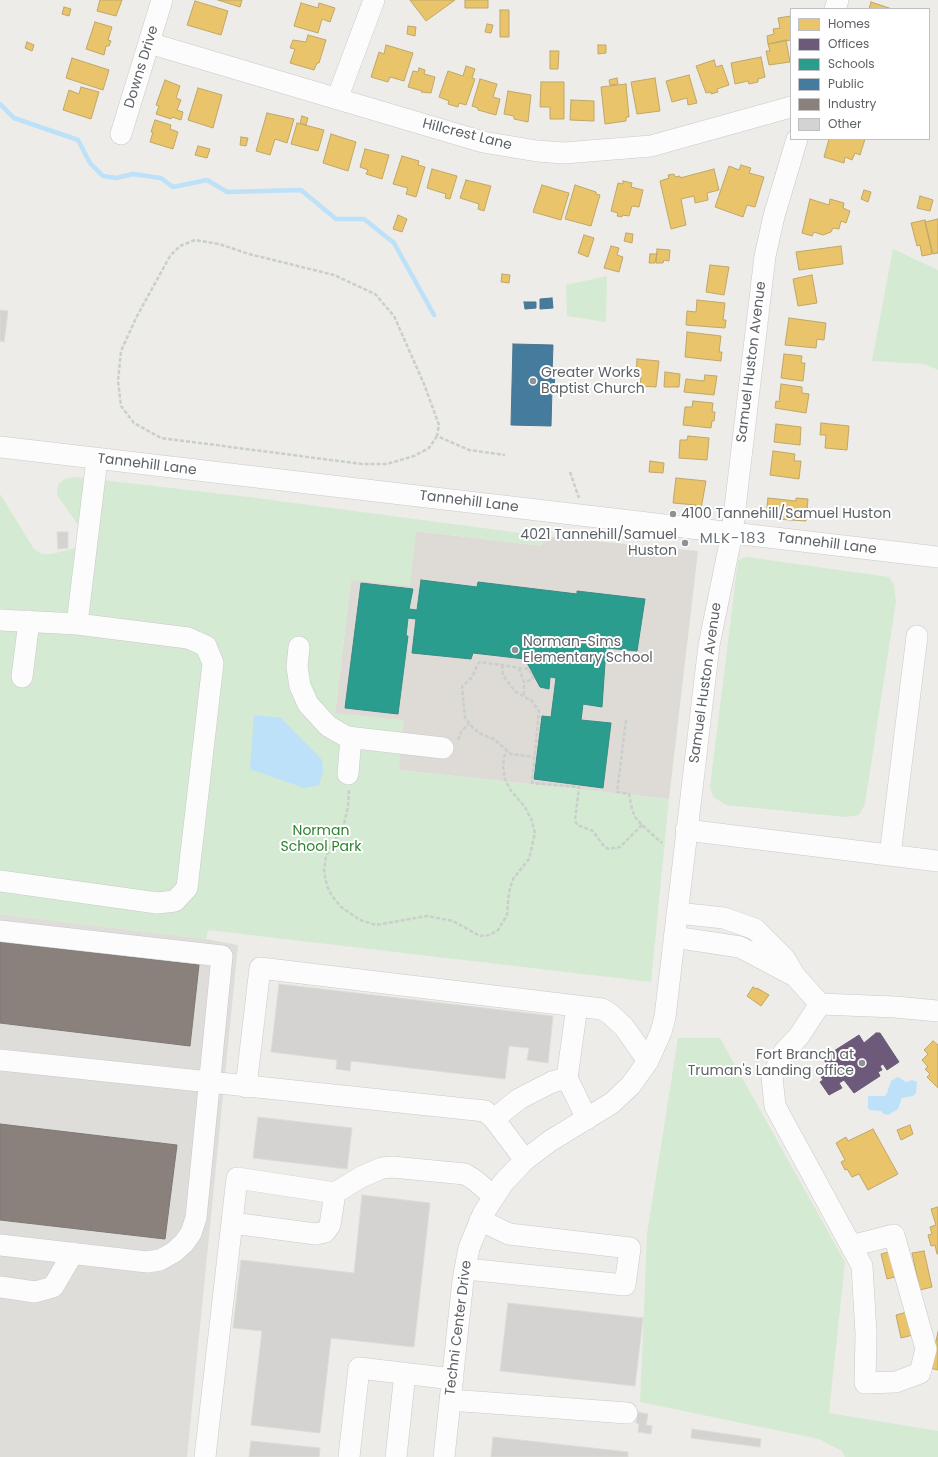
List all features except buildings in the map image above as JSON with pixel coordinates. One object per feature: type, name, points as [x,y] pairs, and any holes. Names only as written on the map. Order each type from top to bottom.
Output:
[{"type":"street","name":"Downs Drive","points":[[121,134],[162,0]]},
{"type":"street","points":[[337,99],[374,0]]},
{"type":"street","name":"Hillcrest Lane","points":[[149,43],[483,142],[564,154],[651,146],[790,107]]},
{"type":"street","name":"Samuel Huston Avenue","points":[[665,1017],[709,645],[732,533],[765,256],[774,216],[797,140]]},
{"type":"street","name":"Tannehill Lane","points":[[0,447],[938,557]]},
{"type":"street","points":[[77,624],[97,459]]},
{"type":"street","points":[[0,620],[77,624],[188,638],[206,646],[213,663],[187,888],[175,901],[157,903],[0,881]]},
{"type":"street","points":[[22,677],[29,621]]},
{"type":"street","points":[[890,855],[917,636]]},
{"type":"street","points":[[300,647],[297,667],[300,686],[308,704],[328,726],[347,737],[443,748]]},
{"type":"street","points":[[348,774],[352,737]]},
{"type":"street","points":[[686,830],[938,861]]},
{"type":"street","points":[[677,913],[724,918],[755,929],[785,958],[795,976],[820,1004],[895,1007],[938,1012]]},
{"type":"street","points":[[0,931],[222,956],[196,1218],[191,1233],[184,1243],[174,1252],[160,1260],[146,1262],[0,1244]]},
{"type":"street","points":[[674,937],[740,947],[795,976]]},
{"type":"street","points":[[246,1087],[260,968],[602,1009],[624,1027],[648,1061]]},
{"type":"street","points":[[820,1004],[799,1036],[784,1052],[772,1077],[775,1106],[851,1246],[862,1266],[866,1333],[865,1383],[896,1382],[920,1373],[926,1349],[894,1235],[851,1246]]},
{"type":"street","points":[[577,1006],[567,1078],[587,1119]]},
{"type":"street","name":"Techni Center Drive","points":[[444,1457],[463,1280],[469,1248],[480,1220],[493,1196],[525,1160],[550,1142],[612,1103],[625,1092],[639,1076],[656,1046],[665,1017]]},
{"type":"street","points":[[0,1060],[485,1111],[494,1119],[525,1160]]},
{"type":"street","points":[[494,1119],[519,1100],[552,1082],[567,1078]]},
{"type":"street","points":[[205,1457],[237,1178],[335,1192],[361,1176],[382,1168],[392,1167],[465,1174],[476,1181],[493,1196]]},
{"type":"street","points":[[232,1223],[316,1234],[326,1232],[330,1224],[335,1192]]},
{"type":"street","points":[[466,1269],[625,1285],[630,1248],[509,1234],[480,1220]]},
{"type":"street","points":[[0,1287],[35,1292],[53,1287],[73,1253]]},
{"type":"street","points":[[349,1457],[359,1368],[453,1379]]},
{"type":"street","points":[[396,1457],[405,1374]]},
{"type":"street","points":[[450,1400],[627,1413]]},
{"type":"path","points":[[195,240],[219,244],[249,254],[334,275],[375,294],[394,316],[424,384],[439,425],[437,436],[429,448],[414,456],[387,464],[362,464],[161,438],[134,423],[121,406],[118,381],[121,351],[136,318],[170,256],[180,246],[195,240]]},
{"type":"path","points":[[437,436],[468,450],[505,455]]},
{"type":"path","points":[[570,472],[580,499]]},
{"type":"path","points":[[524,682],[533,679],[529,669],[480,662],[474,669],[472,677],[462,687],[465,717],[469,724],[481,734],[494,739],[511,754],[535,757]]},
{"type":"path","points":[[502,665],[503,675],[510,685],[516,692],[532,701],[539,711],[532,783],[579,787],[575,820],[577,825],[593,831],[602,845],[608,849],[620,847],[642,825]]},
{"type":"path","points":[[519,668],[524,682],[524,696]]},
{"type":"path","points":[[626,720],[617,792],[629,794],[632,809],[642,825],[662,843]]},
{"type":"path","points":[[348,774],[348,807],[343,828],[331,846],[326,857],[324,871],[330,891],[341,907],[360,920],[376,925],[412,917],[427,916],[453,921],[480,936],[490,935],[498,930],[507,915],[509,892],[513,879],[529,859],[535,833],[532,821],[525,807],[511,791],[505,779],[503,767],[504,757],[507,751]]},
{"type":"shaded area","name":"Norman-Sims Elementary School","points":[[416,531],[542,546],[543,536],[698,551],[669,799],[399,770],[335,713],[351,580]]},
{"type":"shaded area","points":[[0,914],[206,939],[238,945],[187,1457],[0,1457]]},
{"type":"green space","points":[[893,249],[938,270],[938,370],[924,364],[872,361]]},
{"type":"green space","points":[[607,276],[606,322],[567,316],[566,285]]},
{"type":"green space","name":"Norman School Park","points":[[76,477],[249,497],[543,536],[542,546],[416,531],[410,586],[351,580],[335,713],[404,720],[399,770],[669,799],[651,982],[208,930],[206,939],[0,914],[0,494],[34,549],[42,554],[52,554],[75,548],[81,538],[78,525],[57,495],[58,484],[65,479]]},
{"type":"green space","points":[[747,557],[889,577],[894,584],[896,601],[865,804],[859,815],[846,817],[726,805],[713,797],[710,787],[738,560]]},
{"type":"green space","points":[[678,1038],[720,1038],[845,1262],[829,1413],[938,1431],[938,1457],[845,1457],[842,1451],[819,1439],[640,1402],[647,1234]]},
{"type":"water","points":[[254,715],[281,718],[322,760],[323,771],[319,785],[304,788],[250,769]]},
{"type":"water","points":[[898,1077],[906,1082],[912,1080],[917,1082],[916,1093],[913,1096],[902,1098],[898,1109],[888,1115],[881,1111],[870,1110],[868,1108],[868,1096],[885,1096],[891,1081]]},
{"type":"waterway","points":[[0,104],[14,118],[78,140],[90,163],[103,176],[116,178],[133,174],[161,178],[173,187],[207,180],[227,192],[301,190],[336,219],[364,219],[394,243],[434,315]]},
{"type":"place","name":"Greater Works Baptist Church","points":[[533,381]]},
{"type":"place","name":"4100 Tannehill/Samuel Huston","points":[[673,514]]},
{"type":"place","name":"4021 Tannehill/Samuel Huston","points":[[685,543]]},
{"type":"place","name":"Norman-Sims Elementary School","points":[[515,650]]},
{"type":"place","name":"Fort Branch at Truman's Landing office","points":[[862,1063]]},
{"type":"district","name":"MLK-183","points":[[733,539]]}]
